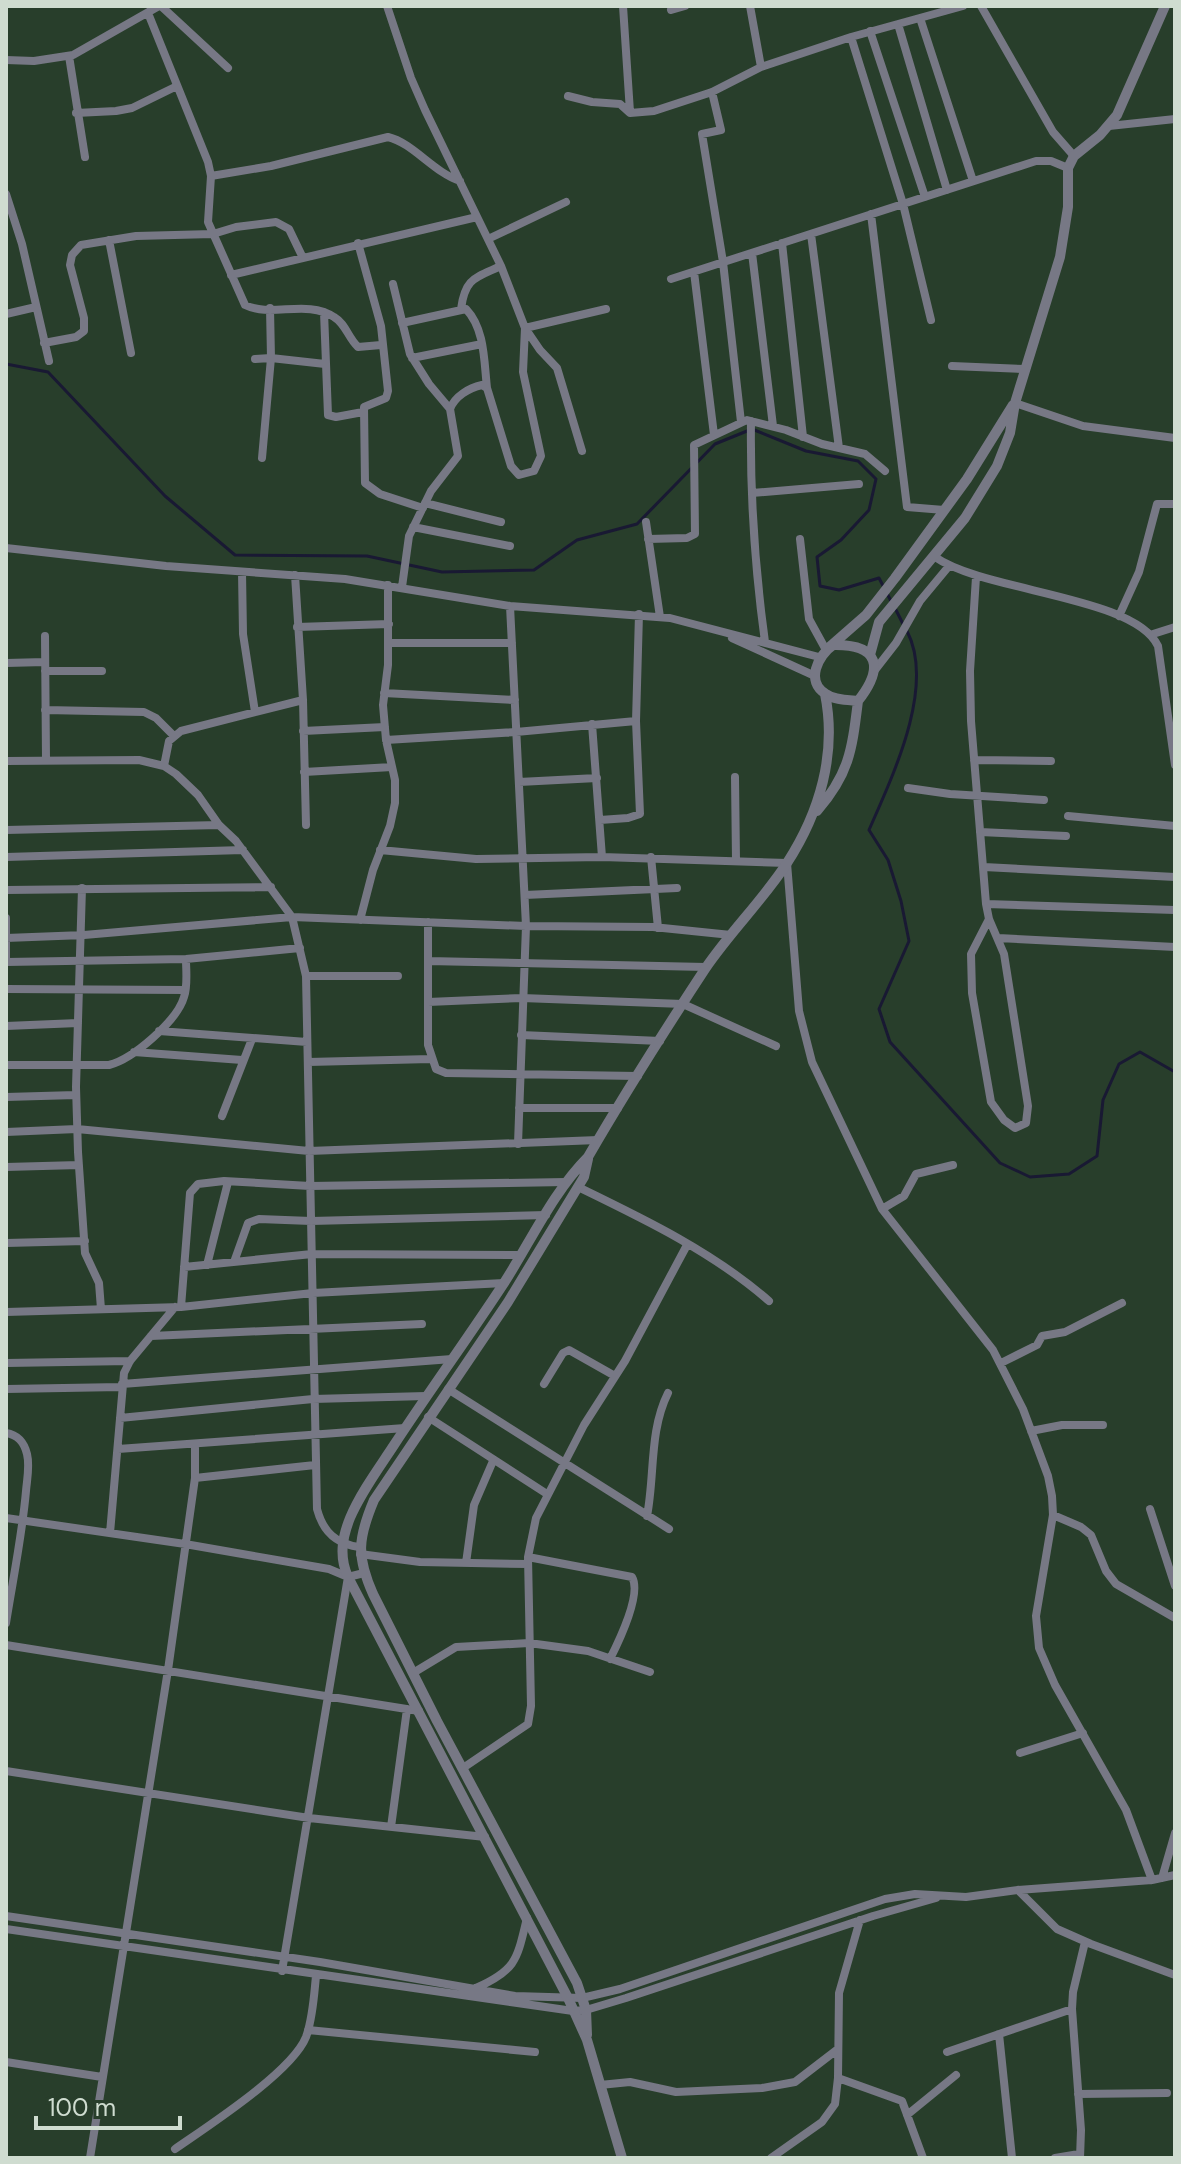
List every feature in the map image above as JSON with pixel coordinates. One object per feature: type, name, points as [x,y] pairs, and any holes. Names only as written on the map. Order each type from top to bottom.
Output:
[{"type":"street","points":[[6,60],[34,61],[69,56],[160,6],[228,68]]},
{"type":"street","points":[[387,6],[411,78],[501,266],[525,328],[557,368],[582,451]]},
{"type":"street","points":[[623,6],[630,113]]},
{"type":"street","points":[[671,10],[685,6]]},
{"type":"street","points":[[750,6],[761,67]]},
{"type":"street","points":[[568,96],[620,104],[630,113],[654,111],[712,92],[761,67],[870,31],[963,6]]},
{"type":"street","points":[[981,6],[1053,132],[1074,156]]},
{"type":"street","points":[[875,670],[870,655],[879,622],[965,518],[997,466],[1010,433],[1015,403],[1060,257],[1068,207],[1068,168],[1074,156],[1109,126],[1117,115],[1165,6]]},
{"type":"street","points":[[148,13],[208,162],[211,176],[208,214],[213,234],[245,305],[324,312],[343,324],[358,347],[381,345]]},
{"type":"street","points":[[920,18],[973,181]]},
{"type":"street","points":[[898,24],[947,190]]},
{"type":"street","points":[[870,31],[925,197]]},
{"type":"street","points":[[851,37],[903,204],[931,320]]},
{"type":"street","points":[[69,56],[85,157]]},
{"type":"street","points":[[76,113],[132,108],[177,86]]},
{"type":"street","points":[[712,92],[721,130],[702,134],[746,422],[765,642]]},
{"type":"street","points":[[1109,126],[1175,119]]},
{"type":"street","points":[[211,176],[271,166],[388,137],[399,141],[446,177],[460,181]]},
{"type":"street","points":[[671,279],[1036,161],[1051,161],[1068,168]]},
{"type":"street","points":[[6,194],[22,244],[49,361]]},
{"type":"street","points":[[488,239],[566,202]]},
{"type":"street","points":[[871,214],[907,507],[944,510]]},
{"type":"street","points":[[231,275],[477,217]]},
{"type":"street","points":[[44,343],[76,337],[84,331],[84,318],[70,265],[72,255],[81,245],[149,235],[213,234],[258,223],[280,222],[289,229],[303,258]]},
{"type":"street","points":[[811,234],[839,448]]},
{"type":"street","points":[[109,240],[131,353]]},
{"type":"street","points":[[358,243],[381,326],[388,396],[367,404],[363,412],[365,483],[380,494],[501,522]]},
{"type":"street","points":[[782,243],[803,437]]},
{"type":"street","points":[[752,253],[773,426]]},
{"type":"street","points":[[461,309],[468,283],[501,266]]},
{"type":"street","points":[[694,272],[714,435]]},
{"type":"street","points":[[393,284],[412,358],[450,409],[458,456],[424,505],[409,536],[402,587]]},
{"type":"street","points":[[6,314],[36,307]]},
{"type":"street","points":[[262,458],[271,358],[270,308]]},
{"type":"street","points":[[402,323],[461,309],[466,309],[475,320],[482,344],[487,388],[511,466],[519,475],[534,471],[541,456],[523,372],[525,328]]},
{"type":"street","points":[[525,328],[606,309]]},
{"type":"street","points":[[324,312],[328,415],[336,417],[363,412]]},
{"type":"street","points":[[412,358],[482,344]]},
{"type":"street","points":[[255,359],[325,364]]},
{"type":"street","points":[[952,366],[1025,369]]},
{"type":"street","points":[[450,409],[457,398],[475,387],[482,385],[487,388]]},
{"type":"street","points":[[815,676],[822,654],[866,615],[895,578],[967,479],[1015,403]]},
{"type":"street","points":[[1015,403],[1083,426],[1175,438]]},
{"type":"street","points":[[648,539],[687,538],[695,534],[694,445],[746,422],[773,426],[865,454],[885,471]]},
{"type":"street","points":[[752,493],[859,484]]},
{"type":"street","points":[[1119,616],[1139,572],[1157,504],[1175,504]]},
{"type":"street","points":[[646,522],[660,617]]},
{"type":"street","points":[[413,527],[510,546]]},
{"type":"street","points":[[800,539],[809,619],[822,654]]},
{"type":"street","points":[[6,548],[166,566],[388,585],[510,606],[639,614],[710,627],[822,654]]},
{"type":"street","points":[[935,557],[976,577],[1055,594],[1119,616],[1153,634],[1163,672],[1175,765]]},
{"type":"street","points":[[622,2158],[587,2040],[568,1998],[485,1837],[413,1710],[343,1566],[343,1545],[350,1517],[405,1428],[504,1283],[566,1182],[588,1157],[706,967],[787,863],[813,815],[837,785],[845,771],[853,742],[858,701],[920,601],[949,566]]},
{"type":"street","points":[[242,572],[243,634],[255,712]]},
{"type":"street","points":[[295,575],[303,700],[306,825]]},
{"type":"street","points":[[976,577],[970,671],[974,760],[986,904],[1004,954],[1028,1106],[1026,1123],[1015,1128],[1004,1120],[991,1102],[972,993],[971,954],[989,919]]},
{"type":"street","points":[[360,920],[395,803],[385,727],[388,585]]},
{"type":"street","points":[[510,606],[526,926],[518,1144]]},
{"type":"street","points":[[600,820],[640,814],[636,721],[639,614]]},
{"type":"street","points":[[297,627],[389,624]]},
{"type":"street","points":[[710,627],[815,676],[825,694],[830,749],[813,815]]},
{"type":"street","points":[[1153,634],[1175,627]]},
{"type":"street","points":[[45,636],[46,760]]},
{"type":"street","points":[[389,643],[512,643]]},
{"type":"street","points":[[822,654],[833,645],[841,645],[870,655]]},
{"type":"street","points":[[6,663],[102,671]]},
{"type":"street","points":[[384,693],[515,700]]},
{"type":"street","points":[[825,694],[858,701]]},
{"type":"street","points":[[164,766],[169,741],[191,727],[303,700]]},
{"type":"street","points":[[45,710],[144,712],[156,718],[174,736]]},
{"type":"street","points":[[386,740],[636,721]]},
{"type":"street","points":[[592,724],[602,857]]},
{"type":"street","points":[[303,731],[385,727]]},
{"type":"street","points":[[6,761],[139,760],[164,766],[198,795],[292,917],[306,976],[313,1399],[320,1520],[332,1537],[343,1545],[420,1562],[528,1560],[632,1577],[636,1589],[632,1605],[610,1659]]},
{"type":"street","points":[[974,760],[1051,761]]},
{"type":"street","points":[[304,772],[392,767]]},
{"type":"street","points":[[735,777],[736,861]]},
{"type":"street","points":[[519,782],[597,778]]},
{"type":"street","points":[[908,788],[1044,800]]},
{"type":"street","points":[[1068,816],[1175,826]]},
{"type":"street","points":[[6,830],[219,825]]},
{"type":"street","points":[[980,832],[1066,836]]},
{"type":"street","points":[[6,857],[243,850]]},
{"type":"street","points":[[380,850],[455,858],[651,857],[787,863]]},
{"type":"street","points":[[651,857],[658,928]]},
{"type":"street","points":[[787,863],[799,1011],[812,1062],[882,1209],[1001,1363],[1031,1431],[1048,1476],[1053,1515],[1036,1616],[1036,1634],[1055,1685],[1126,1810],[1157,1879]]},
{"type":"street","points":[[984,867],[1175,877]]},
{"type":"street","points":[[6,890],[271,887]]},
{"type":"street","points":[[82,888],[77,1129],[87,1260],[99,1283],[101,1309]]},
{"type":"street","points":[[525,895],[677,888]]},
{"type":"street","points":[[986,904],[1175,910]]},
{"type":"street","points":[[7,938],[292,917],[658,928],[731,935]]},
{"type":"street","points":[[6,918],[6,961],[186,959],[300,948]]},
{"type":"street","points":[[428,922],[428,1045],[431,1059],[440,1072],[638,1076]]},
{"type":"street","points":[[998,938],[1175,947]]},
{"type":"street","points":[[6,1065],[109,1065],[124,1060],[159,1031],[179,1009],[185,990],[186,959]]},
{"type":"street","points":[[428,961],[706,967]]},
{"type":"street","points":[[306,976],[398,976]]},
{"type":"street","points":[[6,989],[185,990]]},
{"type":"street","points":[[428,1002],[522,998],[683,1004],[776,1046]]},
{"type":"street","points":[[6,1026],[78,1023]]},
{"type":"street","points":[[159,1031],[307,1042]]},
{"type":"street","points":[[521,1035],[660,1041]]},
{"type":"street","points":[[222,1116],[252,1039]]},
{"type":"street","points":[[133,1052],[242,1060]]},
{"type":"street","points":[[308,1062],[431,1059]]},
{"type":"street","points":[[6,1097],[76,1095]]},
{"type":"street","points":[[519,1108],[618,1108]]},
{"type":"street","points":[[6,1132],[77,1129],[309,1151],[598,1140]]},
{"type":"street","points":[[587,2040],[586,2010],[577,1983],[413,1673],[364,1573],[360,1551],[365,1521],[374,1500],[508,1302],[584,1177],[588,1157]]},
{"type":"street","points":[[6,1167],[79,1165]]},
{"type":"street","points":[[882,1209],[904,1196],[916,1174],[953,1165]]},
{"type":"street","points":[[110,1533],[122,1386],[130,1361],[178,1307],[193,1187],[205,1181],[310,1186],[566,1182]]},
{"type":"street","points":[[207,1265],[228,1182]]},
{"type":"street","points":[[578,1187],[648,1221],[740,1276],[769,1301]]},
{"type":"street","points":[[234,1262],[248,1223],[259,1219],[311,1221],[546,1215]]},
{"type":"street","points":[[6,1243],[85,1241]]},
{"type":"street","points":[[463,1768],[528,1724],[531,1706],[528,1560],[536,1518],[584,1425],[615,1376],[687,1245]]},
{"type":"street","points":[[184,1267],[312,1254],[521,1255]]},
{"type":"street","points":[[6,1312],[178,1307],[313,1293],[504,1283]]},
{"type":"street","points":[[1001,1363],[1035,1346],[1042,1336],[1071,1329],[1122,1303]]},
{"type":"street","points":[[151,1336],[422,1324]]},
{"type":"street","points":[[544,1384],[563,1353],[569,1350],[615,1376]]},
{"type":"street","points":[[6,1389],[122,1386],[452,1359]]},
{"type":"street","points":[[6,1363],[130,1361]]},
{"type":"street","points":[[448,1389],[669,1529]]},
{"type":"street","points":[[647,1516],[653,1486],[657,1419],[668,1393]]},
{"type":"street","points":[[120,1418],[313,1399],[426,1396]]},
{"type":"street","points":[[428,1417],[547,1494]]},
{"type":"street","points":[[1031,1431],[1062,1425],[1103,1425]]},
{"type":"street","points":[[118,1449],[405,1428]]},
{"type":"street","points":[[6,1433],[18,1437],[27,1454],[23,1521],[6,1623]]},
{"type":"street","points":[[90,2158],[146,1792],[168,1670],[195,1478],[195,1444]]},
{"type":"street","points":[[466,1563],[474,1505],[493,1461]]},
{"type":"street","points":[[195,1478],[315,1465]]},
{"type":"street","points":[[1150,1509],[1175,1586]]},
{"type":"street","points":[[1053,1515],[1081,1527],[1091,1535],[1106,1571],[1116,1584],[1175,1618]]},
{"type":"street","points":[[6,1518],[185,1544],[329,1569],[348,1577],[364,1573]]},
{"type":"street","points":[[282,1971],[348,1577]]},
{"type":"street","points":[[413,1673],[456,1647],[529,1643],[568,1647],[650,1672]]},
{"type":"street","points":[[6,1645],[413,1710]]},
{"type":"street","points":[[391,1827],[413,1710]]},
{"type":"street","points":[[1020,1753],[1083,1733]]},
{"type":"street","points":[[6,1771],[309,1818],[485,1837]]},
{"type":"street","points":[[1157,1879],[1175,1833]]},
{"type":"street","points":[[6,1916],[285,1957],[515,1996],[582,1998],[620,1989],[865,1905],[915,1894],[966,1897],[1175,1875]]},
{"type":"street","points":[[1018,1890],[1057,1929],[1175,1975]]},
{"type":"street","points":[[6,1929],[573,2011],[586,2010],[940,1896]]},
{"type":"street","points":[[771,2158],[830,2114],[835,2104],[839,1993],[864,1919],[865,1905]]},
{"type":"street","points":[[475,1988],[496,1979],[511,1967],[527,1918]]},
{"type":"street","points":[[1055,2158],[1080,2156],[1072,2009],[1085,1942]]},
{"type":"street","points":[[175,2149],[268,2082],[297,2051],[308,2030],[316,1976]]},
{"type":"street","points":[[947,2052],[1072,2009]]},
{"type":"street","points":[[308,2030],[535,2052]]},
{"type":"street","points":[[999,2034],[1012,2158]]},
{"type":"street","points":[[600,2085],[630,2082],[676,2092],[762,2088],[795,2082],[838,2049]]},
{"type":"street","points":[[6,2062],[102,2077]]},
{"type":"street","points":[[907,2115],[956,2075]]},
{"type":"street","points":[[838,2078],[902,2101],[923,2158]]},
{"type":"street","points":[[1078,2094],[1167,2093]]},
{"type":"waterway","points":[[6,364],[48,372],[165,496],[235,555],[367,556],[442,572],[534,570],[577,540],[637,524],[715,444],[752,429],[806,451],[858,461],[876,479],[869,510],[841,540],[817,557],[820,586],[839,590],[879,578],[892,603]]},
{"type":"waterway","points":[[896,610],[903,624]]},
{"type":"waterway","points":[[907,631],[915,653],[917,678],[914,705],[899,759],[869,830],[888,860],[909,941],[879,1009],[890,1042],[1000,1163],[1030,1177],[1069,1174],[1097,1156],[1103,1100],[1119,1064],[1140,1052],[1175,1072]]}]
